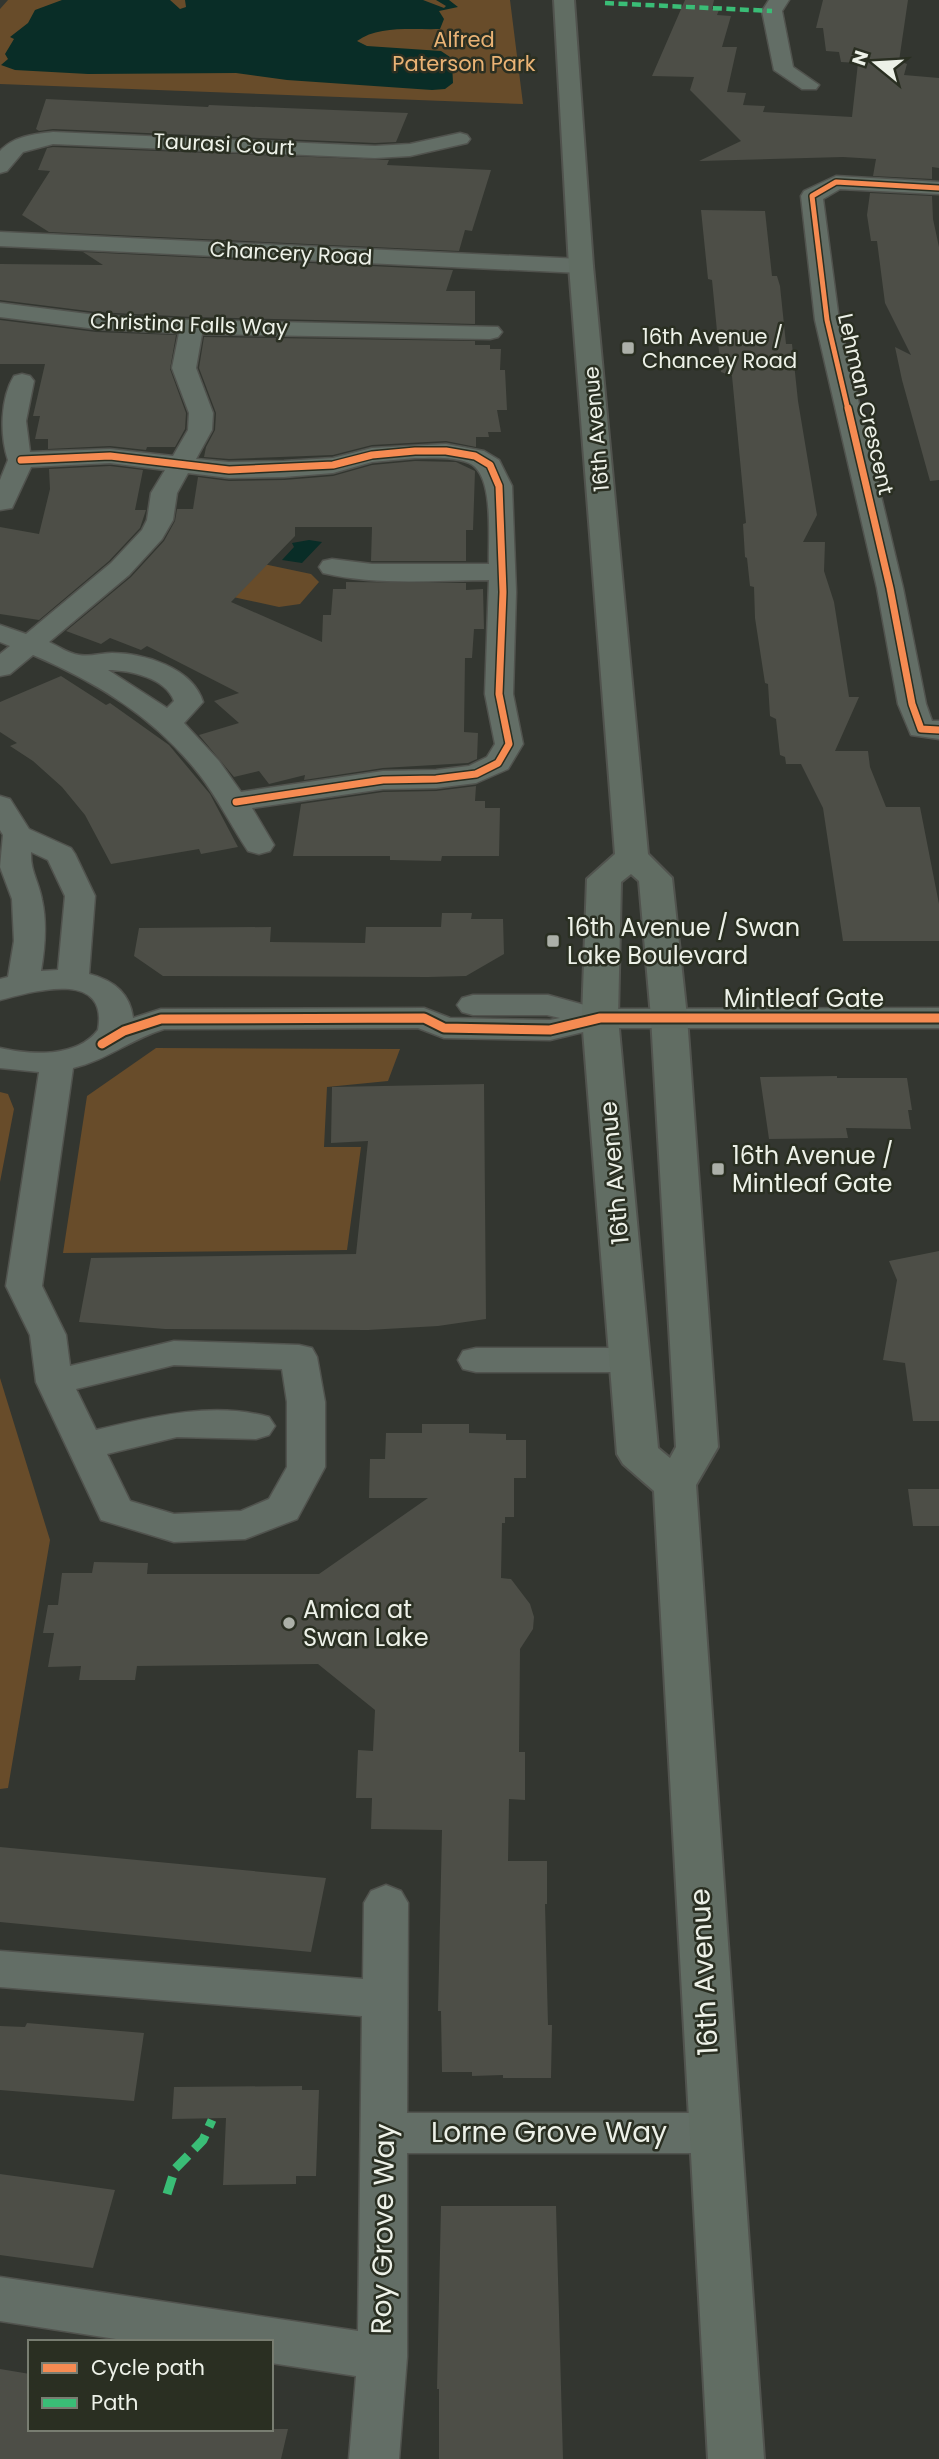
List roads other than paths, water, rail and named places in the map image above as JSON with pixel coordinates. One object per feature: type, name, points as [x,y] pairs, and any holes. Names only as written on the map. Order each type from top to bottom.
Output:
[{"type":"main road","name":"16th Avenue","points":[[564,0],[581,266],[632,857],[604,879],[600,1018],[638,1454],[675,1485],[713,2133],[736,2459]]},
{"type":"main road","points":[[632,857],[655,878],[669,1017],[697,1447],[675,1485]]},
{"type":"street","points":[[779,0],[772,11],[784,70],[809,85]]},
{"type":"street","name":"Taurasi Court","points":[[0,167],[14,146],[27,141],[53,138],[375,152],[410,150],[460,139]]},
{"type":"street","name":"Lehman Crescent","points":[[939,188],[836,182],[811,196],[827,320],[890,588],[912,704],[921,729],[939,730]]},
{"type":"street","name":"Chancery Road","points":[[0,239],[581,266]]},
{"type":"street","name":"Christina Falls Way","points":[[0,310],[96,322],[192,327],[338,328],[377,341],[490,332]]},
{"type":"street","points":[[0,668],[32,645],[120,569],[153,533],[160,520],[164,493],[200,429],[201,414],[184,368],[192,327]]},
{"type":"street","points":[[3,503],[21,460],[12,442],[12,422],[22,381]]},
{"type":"street","points":[[21,460],[110,456],[229,470],[284,469],[415,451],[475,456],[490,466],[499,486],[503,572],[499,694],[509,744],[498,763],[476,774],[436,779],[383,780],[236,802]]},
{"type":"street","points":[[332,567],[372,572],[503,572]]},
{"type":"street","points":[[0,633],[78,664],[134,695],[169,722],[236,802],[260,845]]},
{"type":"street","points":[[0,805],[18,835],[60,854],[80,896],[73,980]]},
{"type":"street","points":[[12,986],[30,941],[27,899],[15,867],[18,835]]},
{"type":"street","points":[[29,912],[80,909]]},
{"type":"street","points":[[12,986],[49,978],[73,980],[99,989],[115,1005],[161,1019]]},
{"type":"street","points":[[102,1044],[117,1023],[115,1005]]},
{"type":"street","name":"Mintleaf Gate","points":[[161,1019],[424,1018],[444,1028],[550,1030],[600,1018],[939,1018]]},
{"type":"street","points":[[0,1058],[31,1064],[57,1063],[82,1056],[124,1031],[161,1019]]},
{"type":"street","points":[[54,1382],[174,1353],[299,1357],[306,1402],[306,1467],[283,1509],[245,1525],[174,1528],[115,1510],[54,1382],[48,1335],[24,1286],[57,1063]]},
{"type":"street","points":[[476,1360],[630,1360]]},
{"type":"street","points":[[85,1447],[177,1424],[256,1426]]},
{"type":"street","name":"Roy Grove Way","points":[[374,2459],[382,2357],[386,1903]]},
{"type":"street","points":[[0,1969],[386,1999]]},
{"type":"street","name":"Lorne Grove Way","points":[[384,2133],[713,2133]]},
{"type":"street","points":[[0,2299],[270,2340]]},
{"type":"street","points":[[273,2340],[382,2357]]},
{"type":"water","name":"Alfred Paterson Park","points":[[62,0],[170,0],[180,9],[186,7],[185,0],[423,0],[444,8],[446,6],[436,0],[449,0],[458,7],[439,11],[444,19],[440,29],[386,30],[357,41],[367,46],[441,51],[450,57],[448,60],[452,63],[453,83],[445,89],[432,90],[287,80],[236,73],[88,74],[15,70],[1,65],[8,59],[5,54],[14,39],[10,37],[28,23],[35,10]]},
{"type":"water","points":[[309,540],[322,542],[302,563],[282,560],[294,547],[292,543]]},
{"type":"place","name":"16th Avenue / Chancey Road","points":[[628,348]]},
{"type":"place","name":"16th Avenue / Swan Lake Boulevard","points":[[553,941]]},
{"type":"place","name":"16th Avenue / Mintleaf Gate","points":[[718,1169]]},
{"type":"place","name":"Amica at Swan Lake","points":[[289,1623]]}]
